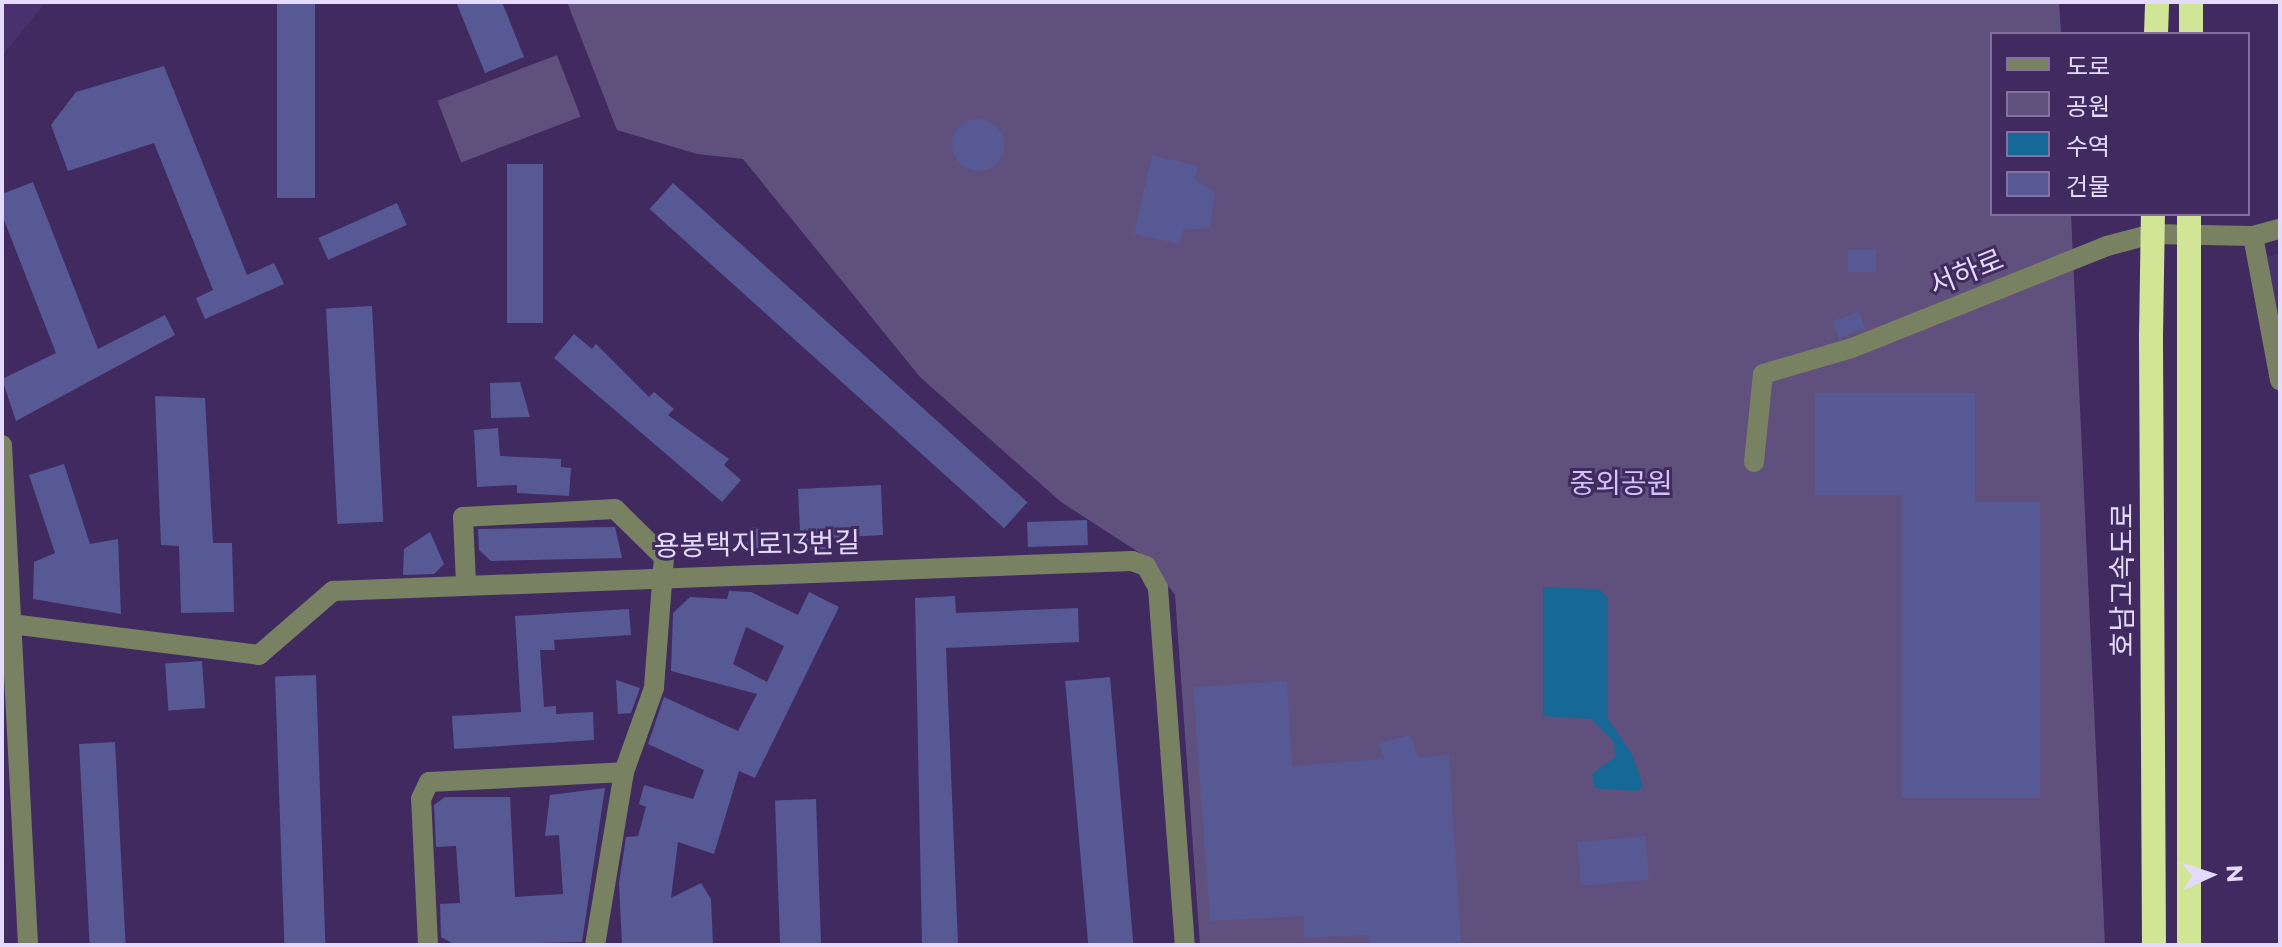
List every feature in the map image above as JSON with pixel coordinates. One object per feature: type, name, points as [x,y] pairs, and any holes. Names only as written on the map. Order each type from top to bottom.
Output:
[{"type":"highway","points":[[2156,32],[2157,2]]},
{"type":"highway","points":[[2191,2],[2191,32]]},
{"type":"highway","name":"호남고속도로","points":[[2153,216],[2154,945]]},
{"type":"highway","points":[[2189,216],[2189,945]]},
{"type":"street","name":"서하로","points":[[1754,462],[1763,374],[1852,348],[2107,246],[2152,234],[2253,236],[2280,229]]},
{"type":"street","points":[[2253,236],[2280,380]]},
{"type":"street","points":[[2,445],[28,945]]},
{"type":"street","points":[[466,583],[463,517],[615,509],[660,547],[667,574],[654,688],[624,772],[595,945]]},
{"type":"street","name":"용봉택지로13번길","points":[[11,624],[259,655],[333,591],[667,574],[1146,566],[1158,588],[1185,945]]},
{"type":"street","points":[[428,945],[421,799],[429,782],[624,772]]},
{"type":"shaded area","points":[[2,2],[46,2],[2,56]]},
{"type":"shaded area","points":[[2280,253],[2280,327],[2267,257]]},
{"type":"green space","name":"중외공원","points":[[567,2],[2059,2],[2061,32],[1990,32],[1990,216],[2071,216],[2105,945],[1200,945],[1175,595],[1146,557],[1061,502],[920,377],[743,159],[697,154],[617,130]]},
{"type":"green space","points":[[557,55],[581,117],[461,162],[438,101]]},
{"type":"water","points":[[1543,587],[1599,589],[1608,598],[1608,719],[1632,754],[1643,786],[1637,791],[1594,788],[1592,774],[1615,757],[1614,742],[1591,719],[1543,716]]},
{"type":"building","points":[[277,2],[315,2],[315,198],[277,198]]},
{"type":"building","points":[[456,2],[502,2],[524,57],[485,73]]},
{"type":"building","points":[[164,66],[247,275],[274,263],[284,284],[205,319],[196,298],[213,290],[154,143],[68,171],[51,125],[76,92]]},
{"type":"building","points":[[978,119],[997,126],[1004,145],[997,164],[978,171],[959,164],[952,145],[959,126]]},
{"type":"building","points":[[1152,155],[1198,166],[1195,179],[1215,192],[1210,228],[1183,230],[1180,244],[1134,234]]},
{"type":"building","points":[[507,164],[543,164],[543,323],[507,323]]},
{"type":"building","points":[[33,182],[98,349],[165,315],[175,335],[16,421],[2,379],[56,353],[2,215],[2,194]]},
{"type":"building","points":[[673,183],[1027,502],[1004,528],[650,209]]},
{"type":"building","points":[[397,203],[407,225],[328,260],[318,238]]},
{"type":"building","points":[[1848,250],[1876,250],[1876,272],[1848,272]]},
{"type":"building","points":[[372,306],[383,522],[337,524],[326,308]]},
{"type":"building","points":[[1859,312],[1865,329],[1838,338],[1833,321]]},
{"type":"building","points":[[574,334],[592,349],[596,344],[649,397],[654,392],[674,409],[668,415],[729,459],[724,465],[741,480],[722,502],[554,358]]},
{"type":"building","points":[[520,382],[530,417],[491,418],[490,383]]},
{"type":"building","points":[[1815,393],[1975,393],[1975,502],[2040,502],[2040,798],[1902,798],[1902,495],[1815,495]]},
{"type":"building","points":[[155,396],[205,398],[213,543],[232,543],[234,612],[181,613],[179,546],[161,545]]},
{"type":"building","points":[[498,428],[500,456],[561,459],[561,467],[571,468],[569,496],[517,493],[517,485],[477,487],[474,430]]},
{"type":"building","points":[[64,464],[90,544],[118,539],[121,614],[33,599],[34,562],[55,553],[29,475]]},
{"type":"building","points":[[881,485],[883,535],[827,538],[827,549],[801,551],[798,489]]},
{"type":"building","points":[[1087,520],[1088,545],[1028,547],[1027,522]]},
{"type":"building","points":[[615,527],[622,558],[491,561],[479,550],[478,529]]},
{"type":"building","points":[[753,527],[775,536],[767,556],[745,547]]},
{"type":"building","points":[[430,532],[444,564],[434,574],[403,575],[404,549]]},
{"type":"building","points":[[729,591],[751,592],[798,615],[809,592],[839,607],[755,778],[739,771],[714,854],[678,842],[671,898],[701,883],[711,899],[713,945],[622,945],[619,883],[626,837],[638,836],[646,807],[639,804],[644,785],[693,799],[704,770],[648,744],[664,697],[738,731],[757,694],[671,671],[673,613],[690,597],[727,599]],"holes":[[[746,627],[784,646],[767,682],[733,664]]]},
{"type":"building","points":[[955,596],[956,613],[1078,608],[1079,642],[946,648],[958,945],[922,945],[915,598]]},
{"type":"building","points":[[629,609],[631,635],[554,640],[555,650],[540,650],[544,707],[556,706],[556,714],[593,712],[594,740],[454,749],[452,716],[521,712],[515,616]]},
{"type":"building","points":[[202,661],[205,708],[168,710],[165,664]]},
{"type":"building","points":[[316,675],[325,945],[284,945],[275,676]]},
{"type":"building","points":[[1110,677],[1133,945],[1088,945],[1065,681]]},
{"type":"building","points":[[616,680],[640,688],[631,713],[618,714]]},
{"type":"building","points":[[1287,681],[1292,766],[1384,759],[1379,743],[1410,735],[1418,757],[1449,755],[1461,945],[1369,945],[1368,935],[1304,938],[1304,916],[1210,921],[1193,687]]},
{"type":"building","points":[[115,742],[126,945],[90,945],[79,744]]},
{"type":"building","points":[[605,788],[582,942],[455,945],[441,937],[440,904],[460,903],[456,846],[436,847],[434,805],[445,797],[510,797],[515,897],[563,894],[559,835],[545,836],[550,795]]},
{"type":"building","points":[[816,799],[821,945],[780,945],[775,800]]},
{"type":"building","points":[[1645,836],[1649,880],[1581,886],[1577,842]]}]
